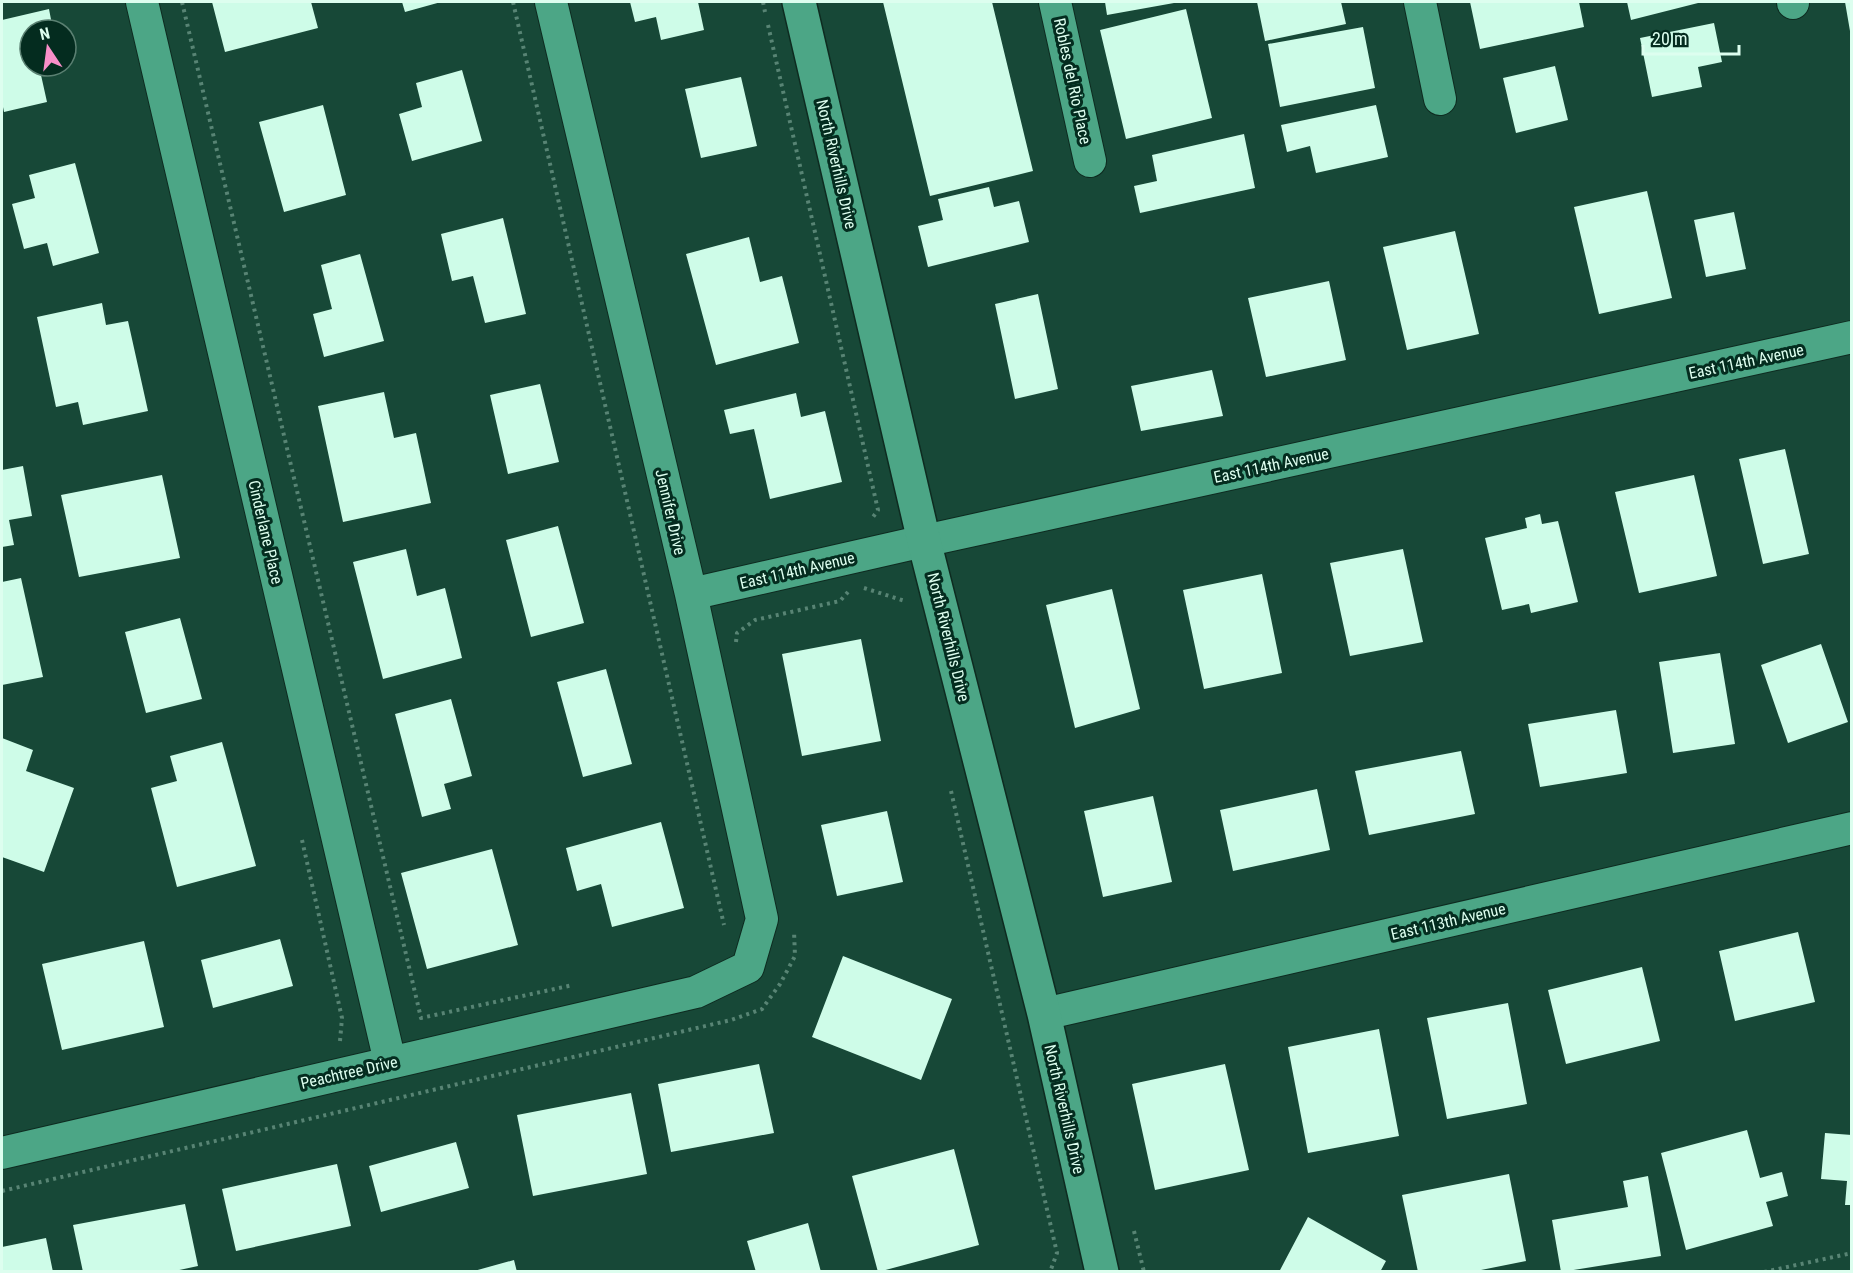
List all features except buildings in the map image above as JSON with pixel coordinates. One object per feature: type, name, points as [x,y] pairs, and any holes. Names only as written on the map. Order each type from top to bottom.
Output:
[{"type":"street","name":"Cinderlane Place","points":[[142,2],[390,1062]]},
{"type":"street","name":"Jennifer Drive","points":[[550,2],[691,594],[762,919],[748,967],[696,992]]},
{"type":"street","name":"North Riverhills Drive","points":[[799,2],[924,541],[1044,1014],[1102,1272]]},
{"type":"street","name":"Robles del Rio Place","points":[[1056,2],[1090,161]]},
{"type":"street","points":[[1420,2],[1440,99]]},
{"type":"street","name":"East 114th Avenue","points":[[691,594],[1851,337]]},
{"type":"street","name":"East 113th Avenue","points":[[1044,1014],[1851,828]]},
{"type":"street","name":"Peachtree Drive","points":[[2,1154],[696,992]]},
{"type":"path","points":[[183,2],[421,1018],[584,982]]},
{"type":"path","points":[[513,2],[725,923],[722,934]]},
{"type":"path","points":[[762,2],[765,13]]},
{"type":"path","points":[[768,25],[878,510],[868,526]]},
{"type":"path","points":[[735,645],[737,633],[755,620],[840,601],[854,585],[907,602]]},
{"type":"path","points":[[950,788],[1057,1253],[1050,1272]]},
{"type":"path","points":[[300,831],[342,1018],[340,1041],[328,1044]]},
{"type":"path","points":[[2,1191],[731,1020],[762,1009],[780,984],[795,956],[793,922]]},
{"type":"path","points":[[1134,1231],[1144,1272]]},
{"type":"path","points":[[1764,1272],[1851,1253]]}]
